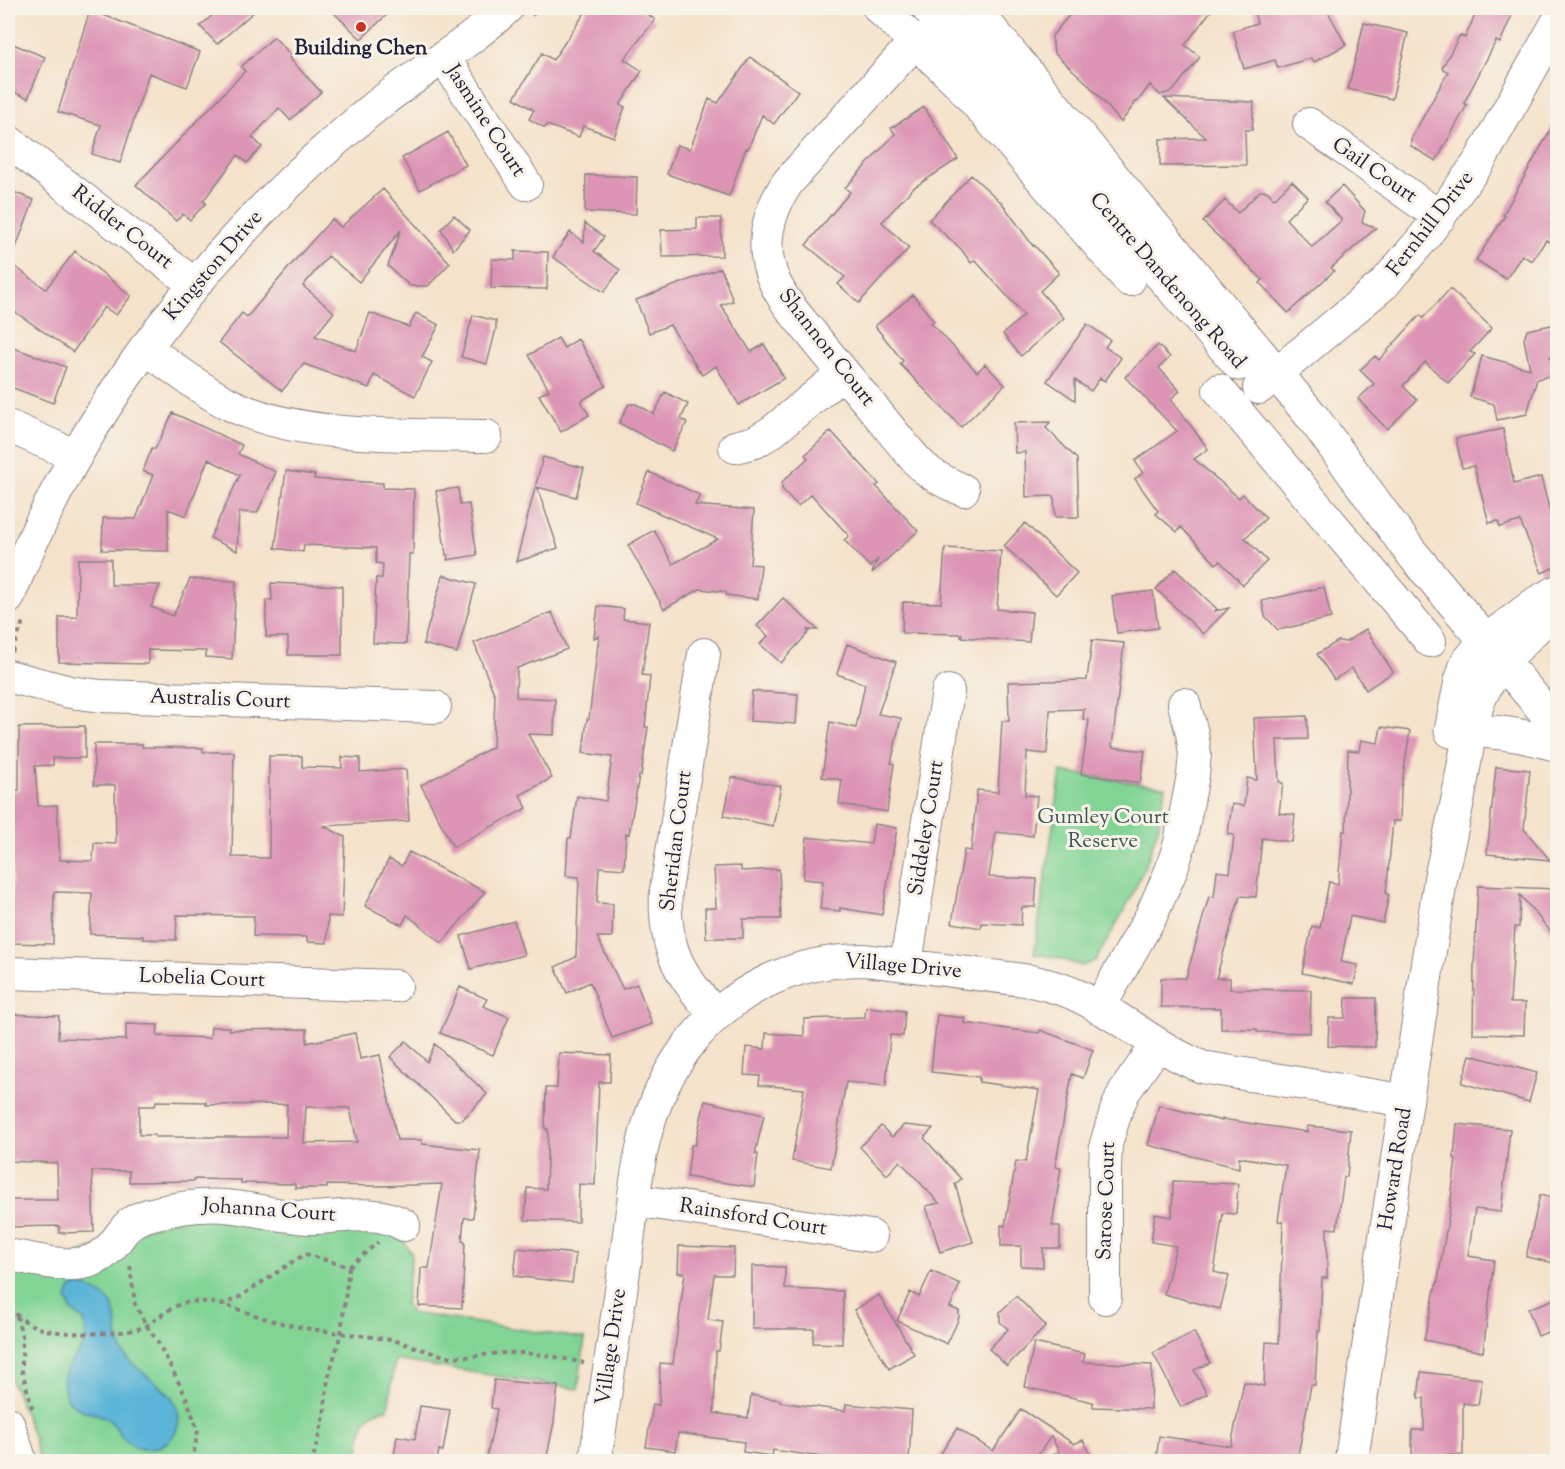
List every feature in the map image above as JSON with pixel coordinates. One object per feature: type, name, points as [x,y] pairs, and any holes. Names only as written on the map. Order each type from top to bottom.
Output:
[{"type":"main road","name":"Centre Dandenong Road","points":[[973,8],[1016,56],[1268,381],[1303,441],[1410,551],[1557,727]]},
{"type":"main road","name":"Centre Dandenong Road","points":[[929,10],[965,46],[1041,132],[1115,223],[1268,381]]},
{"type":"main road","name":"Howard Road","points":[[1351,1461],[1441,876],[1470,731],[1478,702],[1486,685],[1494,651]]},
{"type":"main road","name":"Howard Road","points":[[1441,876],[1442,798],[1461,681],[1467,663],[1494,651]]},
{"type":"main road","points":[[1470,731],[1521,735],[1557,745]]},
{"type":"street","name":"Kingston Drive","points":[[8,598],[35,535],[76,456],[145,348],[194,284],[243,228],[310,164],[381,102],[485,28],[507,8]]},
{"type":"street","name":"Centre Dandenong Road","points":[[879,8],[957,81],[1129,280]]},
{"type":"street","name":"Shannon Court","points":[[929,10],[934,31],[924,41],[915,42],[788,182],[776,201],[769,219],[767,257],[776,286],[843,373],[923,466],[946,483],[963,490]]},
{"type":"street","name":"Fernhill Drive","points":[[1268,381],[1384,284],[1440,217],[1479,162],[1557,21]]},
{"type":"street","name":"Jasmine Court","points":[[444,58],[526,184]]},
{"type":"street","name":"Gail Court","points":[[1309,124],[1440,217]]},
{"type":"street","name":"Ridder Court","points":[[9,145],[194,284]]},
{"type":"street","points":[[145,348],[202,388],[230,404],[288,424],[316,429],[486,436]]},
{"type":"street","points":[[735,447],[755,442],[773,431],[843,373]]},
{"type":"street","name":"Centre Dandenong Road","points":[[1219,390],[1430,641]]},
{"type":"street","points":[[8,426],[76,456]]},
{"type":"street","points":[[1377,577],[1410,551]]},
{"type":"street","points":[[1494,651],[1537,602],[1557,591]]},
{"type":"street","points":[[1494,651],[1538,627],[1557,613]]},
{"type":"street","name":"Sheridan Court","points":[[704,654],[666,890],[665,911],[668,934],[676,961],[693,989],[716,1015]]},
{"type":"street","name":"Australis Court","points":[[8,676],[70,692],[101,696],[435,707]]},
{"type":"street","name":"Siddeley Court","points":[[906,964],[948,691]]},
{"type":"street","points":[[1099,1008],[1151,916],[1171,871],[1180,843],[1195,753],[1184,704]]},
{"type":"street","name":"Village Drive","points":[[595,1461],[643,1145],[652,1113],[668,1074],[686,1045],[716,1015],[748,990],[776,976],[812,964],[840,960],[864,960],[1031,981],[1067,991],[1182,1059],[1219,1072],[1407,1101]]},
{"type":"street","name":"Lobelia Court","points":[[8,973],[396,986]]},
{"type":"street","name":"Sarose Court","points":[[1105,1298],[1106,1144],[1124,1092],[1158,1045]]},
{"type":"street","name":"Rainsford Court","points":[[634,1200],[871,1236]]},
{"type":"street","name":"Johanna Court","points":[[8,1255],[52,1263],[73,1264],[90,1261],[101,1257],[128,1224],[138,1219],[176,1209],[207,1205],[309,1218],[381,1215],[404,1225]]},
{"type":"street","points":[[21,1420],[21,1461]]},
{"type":"path","points":[[117,1237],[125,1244],[128,1255],[135,1304],[158,1342],[186,1397],[198,1431],[192,1461]]},
{"type":"path","points":[[221,1305],[236,1299],[305,1254],[349,1267],[341,1333],[328,1379],[324,1416],[312,1461]]},
{"type":"path","points":[[8,1309],[34,1327],[52,1332],[84,1333],[138,1329],[172,1307],[189,1302],[221,1305],[273,1321],[393,1340],[446,1356],[467,1358],[504,1353],[535,1353],[584,1363]]},
{"type":"path","points":[[17,1315],[22,1337],[21,1420]]},
{"type":"green space","name":"Gumley Court Reserve","points":[[1061,772],[1165,787],[1159,825],[1148,859],[1131,898],[1096,960],[1082,966],[1058,958],[1034,954]]},
{"type":"green space","points":[[186,1216],[368,1224],[401,1236],[412,1255],[405,1304],[411,1313],[585,1339],[578,1389],[395,1360],[388,1409],[378,1411],[366,1420],[361,1435],[358,1461],[40,1461],[32,1433],[8,1372],[8,1264],[37,1270],[129,1234]]},
{"type":"water","points":[[77,1286],[93,1290],[109,1301],[116,1315],[119,1344],[123,1352],[129,1360],[170,1395],[175,1403],[179,1422],[172,1438],[165,1444],[148,1449],[130,1444],[107,1418],[78,1408],[67,1398],[64,1388],[65,1372],[83,1346],[86,1337],[84,1321],[71,1310],[67,1298],[71,1288]]},
{"type":"building","points":[[221,8],[258,8],[217,44],[200,26]]},
{"type":"building","name":"Building Chen","points":[[329,8],[394,8],[361,39]]},
{"type":"building","points":[[588,8],[639,8],[655,20],[624,59],[642,71],[620,105],[625,107],[614,137],[583,126],[579,137],[547,125],[545,128],[529,119],[534,110],[514,98],[542,53],[553,60]]},
{"type":"building","points":[[1075,8],[1213,8],[1185,45],[1200,57],[1173,91],[1160,95],[1150,85],[1121,122],[1087,83],[1054,53],[1052,36]]},
{"type":"building","points":[[1253,8],[1326,8],[1346,45],[1314,62],[1311,58],[1278,68],[1275,60],[1244,69],[1233,31],[1257,23]]},
{"type":"building","points":[[1478,8],[1515,8],[1500,43],[1496,41],[1464,103],[1467,105],[1436,161],[1411,146],[1411,139],[1448,72],[1442,68],[1460,35],[1465,38]]},
{"type":"building","points":[[90,10],[200,52],[187,87],[149,73],[120,163],[92,154],[101,125],[58,112]]},
{"type":"building","points":[[1364,23],[1408,33],[1392,99],[1348,89]]},
{"type":"building","points":[[274,37],[292,56],[290,59],[321,92],[290,120],[279,108],[252,137],[262,147],[247,163],[238,155],[203,201],[206,203],[190,220],[183,214],[176,221],[136,185],[245,71],[241,67]]},
{"type":"building","points":[[8,42],[45,57],[28,98],[8,90]]},
{"type":"building","points":[[750,57],[798,91],[774,124],[762,115],[748,149],[746,148],[729,196],[667,174],[677,145],[690,149],[709,99],[718,103]]},
{"type":"building","points":[[1164,98],[1254,102],[1252,130],[1245,130],[1246,165],[1160,166],[1160,139],[1206,138]]},
{"type":"building","points":[[924,107],[958,159],[913,188],[882,222],[909,248],[859,303],[838,284],[845,277],[806,245],[850,192],[845,188],[895,134],[891,128]]},
{"type":"building","points":[[1557,118],[1557,247],[1546,240],[1532,261],[1522,255],[1506,279],[1476,260],[1505,216],[1503,215]]},
{"type":"building","points":[[448,132],[466,165],[420,190],[402,158]]},
{"type":"building","points":[[586,175],[637,177],[636,214],[585,212]]},
{"type":"building","points":[[971,175],[1002,203],[1033,246],[1059,273],[1040,291],[1064,318],[1021,356],[1003,334],[1024,315],[975,260],[971,263],[961,249],[929,220]]},
{"type":"building","points":[[1292,181],[1308,197],[1286,219],[1312,247],[1342,220],[1325,202],[1342,186],[1365,211],[1362,222],[1376,228],[1331,268],[1334,271],[1288,313],[1260,283],[1263,280],[1203,222],[1225,200],[1238,213],[1260,191],[1267,191],[1274,199]]},
{"type":"building","points":[[383,189],[450,263],[428,286],[410,286],[388,266],[401,230],[359,282],[328,256],[303,286],[334,312],[315,336],[356,351],[370,313],[409,327],[416,313],[439,325],[422,357],[432,362],[415,396],[374,375],[369,388],[304,364],[282,391],[219,342],[242,313],[247,317],[332,219],[341,227]]},
{"type":"building","points":[[8,190],[34,200],[10,263],[46,289],[75,251],[131,296],[116,315],[104,307],[73,352],[8,307]]},
{"type":"building","points":[[454,215],[470,230],[453,250],[441,229]]},
{"type":"building","points":[[697,218],[721,218],[722,256],[662,257],[661,230],[697,229]]},
{"type":"building","points":[[585,223],[604,237],[594,251],[620,270],[604,292],[553,257],[570,232],[584,242]]},
{"type":"building","points":[[515,251],[548,252],[547,289],[491,288],[492,259],[515,260]]},
{"type":"building","points":[[721,268],[733,301],[721,305],[751,352],[764,344],[784,378],[739,405],[716,366],[702,375],[670,325],[649,333],[636,300]]},
{"type":"building","points":[[1450,289],[1492,328],[1470,352],[1475,354],[1448,383],[1425,362],[1403,386],[1417,400],[1387,429],[1358,399],[1374,384],[1360,370],[1375,356],[1379,360],[1420,315],[1423,318]]},
{"type":"building","points":[[913,295],[934,321],[931,323],[977,372],[985,364],[1005,385],[961,427],[900,364],[903,361],[875,326]]},
{"type":"building","points":[[473,315],[496,321],[487,364],[461,357]]},
{"type":"building","points":[[1087,324],[1110,340],[1105,347],[1121,358],[1105,381],[1100,378],[1091,391],[1075,380],[1075,400],[1047,381]]},
{"type":"building","points":[[1557,324],[1557,357],[1550,357],[1554,375],[1537,379],[1527,414],[1497,420],[1494,404],[1470,397],[1482,356],[1530,369],[1524,339],[1527,330]]},
{"type":"building","points":[[558,338],[564,348],[578,339],[606,386],[581,401],[589,415],[561,432],[539,395],[549,390],[529,355]]},
{"type":"building","points":[[1158,345],[1170,357],[1159,368],[1180,391],[1171,399],[1208,449],[1194,459],[1239,498],[1243,494],[1266,518],[1245,538],[1267,561],[1243,585],[1220,561],[1216,564],[1181,527],[1177,532],[1156,514],[1158,511],[1135,479],[1143,473],[1135,461],[1177,431],[1125,377]]},
{"type":"building","points":[[11,347],[66,367],[53,403],[8,386],[8,357]]},
{"type":"building","points":[[665,392],[688,404],[681,419],[687,422],[672,451],[619,423],[629,404],[636,404],[654,414]]},
{"type":"building","points":[[173,413],[242,445],[238,454],[276,472],[257,513],[239,512],[237,551],[210,538],[240,475],[208,459],[186,516],[168,509],[168,551],[102,550],[103,518],[136,519],[153,475],[143,471],[152,448],[155,449]]},
{"type":"building","points":[[1050,422],[1046,428],[1077,459],[1079,517],[1055,517],[1054,496],[1026,497],[1025,452],[1015,453],[1014,423]]},
{"type":"building","points":[[1503,429],[1514,484],[1541,477],[1552,520],[1557,518],[1557,566],[1542,573],[1520,521],[1500,527],[1498,521],[1489,523],[1474,466],[1462,468],[1456,438]]},
{"type":"building","points":[[831,431],[879,484],[876,486],[918,531],[872,573],[878,559],[870,567],[844,540],[849,536],[811,494],[798,506],[782,489],[782,482],[808,458],[805,455]]},
{"type":"building","points":[[543,457],[584,468],[576,497],[537,487],[558,548],[516,562]]},
{"type":"building","points":[[286,471],[315,475],[314,479],[383,483],[383,488],[414,489],[413,554],[409,554],[406,644],[373,643],[376,578],[382,578],[383,564],[376,563],[376,548],[304,545],[303,552],[275,548]]},
{"type":"building","points":[[649,472],[700,495],[695,505],[754,510],[750,564],[761,565],[758,599],[700,589],[664,609],[628,545],[654,530],[673,564],[718,539],[636,503]]},
{"type":"building","points":[[458,488],[460,505],[469,504],[477,555],[447,560],[436,491]]},
{"type":"building","points":[[1025,523],[1077,573],[1056,595],[1004,546]]},
{"type":"building","points":[[945,548],[1001,551],[997,609],[1032,612],[1029,642],[961,637],[962,634],[902,633],[903,602],[941,603]]},
{"type":"building","points":[[78,559],[111,559],[111,585],[160,585],[151,607],[173,616],[190,579],[236,581],[232,659],[206,657],[206,651],[148,650],[148,664],[59,662],[59,617],[77,617]]},
{"type":"building","points":[[1175,569],[1217,609],[1215,611],[1229,608],[1203,634],[1156,589]]},
{"type":"building","points":[[443,575],[476,584],[457,653],[423,644]]},
{"type":"building","points":[[271,583],[342,586],[342,655],[288,655],[288,637],[266,637],[266,600],[272,600]]},
{"type":"building","points":[[1324,587],[1331,618],[1278,630],[1265,616],[1262,601]]},
{"type":"building","points":[[1153,591],[1158,628],[1117,633],[1112,596]]},
{"type":"building","points":[[783,598],[818,630],[806,630],[810,631],[781,663],[760,644],[768,636],[757,626]]},
{"type":"building","points":[[598,606],[624,609],[623,619],[649,622],[642,675],[650,676],[645,727],[648,727],[641,776],[639,776],[629,834],[626,833],[624,869],[599,867],[597,903],[613,904],[612,937],[597,937],[623,989],[637,984],[652,1024],[612,1038],[590,982],[567,993],[555,967],[576,957],[579,877],[566,876],[568,838],[571,838],[577,796],[606,801],[612,757],[583,753],[599,636],[594,638]]},
{"type":"building","points":[[552,612],[567,649],[517,668],[516,697],[555,699],[554,735],[528,734],[552,778],[520,795],[527,808],[453,847],[421,785],[493,747],[495,696],[474,643]]},
{"type":"building","points":[[1366,629],[1393,672],[1366,690],[1352,668],[1334,680],[1317,654],[1338,641],[1346,642]]},
{"type":"building","points":[[1092,640],[1124,643],[1112,747],[1145,751],[1140,783],[1081,774],[1089,720],[1083,719],[1084,709],[1050,710],[1047,754],[1027,752],[1025,795],[1037,796],[1033,836],[996,832],[989,877],[1037,879],[1035,907],[1022,907],[1021,925],[982,923],[981,928],[952,923],[964,850],[971,851],[977,790],[998,792],[1002,721],[1009,721],[1008,682],[1087,680]]},
{"type":"building","points":[[847,644],[896,662],[878,714],[901,718],[891,763],[894,764],[887,812],[839,804],[842,780],[822,777],[830,722],[856,728],[865,684],[837,674]]},
{"type":"building","points":[[752,691],[798,694],[796,724],[750,721]]},
{"type":"building","points":[[1307,716],[1308,739],[1277,740],[1279,782],[1283,783],[1279,813],[1295,815],[1292,842],[1262,838],[1256,897],[1240,896],[1216,978],[1230,978],[1230,989],[1311,990],[1310,1033],[1221,1029],[1221,1008],[1161,1007],[1161,978],[1186,978],[1209,896],[1214,897],[1217,871],[1230,873],[1234,835],[1228,834],[1232,804],[1244,806],[1247,778],[1257,780],[1254,718]]},
{"type":"building","points":[[85,726],[85,758],[53,758],[53,765],[35,766],[38,806],[57,805],[60,860],[93,861],[94,843],[116,844],[115,785],[94,785],[94,744],[142,744],[142,747],[203,748],[203,752],[234,752],[232,857],[269,858],[269,756],[302,756],[302,767],[342,768],[342,757],[360,758],[360,772],[406,769],[409,821],[324,826],[345,837],[342,917],[328,916],[327,943],[307,942],[307,937],[253,936],[254,916],[177,915],[176,940],[90,934],[92,893],[54,892],[53,944],[8,943],[8,899],[12,899],[12,864],[8,864],[8,791],[19,790],[19,727]]},
{"type":"building","points":[[1381,727],[1410,731],[1401,789],[1400,821],[1393,821],[1386,894],[1389,895],[1383,923],[1350,916],[1341,962],[1358,965],[1354,984],[1302,973],[1312,926],[1320,928],[1329,882],[1338,884],[1343,831],[1346,831],[1348,750],[1359,751],[1361,740],[1378,743]]},
{"type":"building","points":[[1496,767],[1530,770],[1524,829],[1550,860],[1487,854]]},
{"type":"building","points":[[732,777],[781,786],[773,826],[724,816]]},
{"type":"building","points":[[874,824],[897,828],[882,915],[840,908],[840,911],[820,909],[823,881],[803,879],[807,837],[871,844]]},
{"type":"building","points":[[409,852],[485,892],[442,943],[407,915],[402,925],[365,906],[389,859],[402,866]]},
{"type":"building","points":[[741,866],[741,871],[779,869],[781,919],[743,919],[743,938],[706,938],[705,908],[716,908],[714,867]]},
{"type":"building","points":[[1478,886],[1557,889],[1557,939],[1520,895],[1519,927],[1515,927],[1510,1003],[1525,1003],[1524,1035],[1473,1034]]},
{"type":"building","points":[[514,921],[524,955],[471,969],[461,936]]},
{"type":"building","points":[[460,987],[487,999],[483,1006],[509,1017],[493,1055],[440,1033]]},
{"type":"building","points":[[1346,998],[1376,998],[1375,1047],[1328,1046],[1329,1018],[1345,1018]]},
{"type":"building","points":[[866,1007],[905,1011],[903,1036],[890,1035],[886,1086],[846,1082],[831,1168],[792,1161],[804,1089],[759,1085],[760,1076],[744,1075],[746,1047],[765,1049],[766,1033],[804,1036],[804,1019],[865,1017]]},
{"type":"building","points":[[8,1014],[59,1016],[58,1038],[126,1040],[126,1024],[158,1025],[157,1036],[210,1038],[211,1027],[229,1027],[229,1030],[307,1029],[307,1043],[355,1033],[360,1059],[380,1055],[397,1140],[422,1140],[422,1144],[480,1150],[473,1218],[464,1218],[462,1308],[419,1306],[421,1268],[429,1268],[442,1184],[327,1185],[327,1188],[295,1188],[295,1184],[241,1183],[241,1180],[194,1179],[194,1181],[129,1182],[129,1171],[92,1171],[94,1232],[59,1233],[59,1226],[8,1227],[8,1200],[58,1200],[57,1163],[8,1161]],"holes":[[[156,1101],[206,1102],[206,1105],[287,1104],[286,1137],[139,1135],[139,1106],[155,1106]],[[306,1107],[350,1108],[357,1142],[304,1143]]]},
{"type":"building","points":[[937,1015],[965,1018],[964,1023],[1039,1033],[1040,1030],[1093,1050],[1083,1078],[1072,1074],[1055,1167],[1061,1168],[1052,1226],[1060,1226],[1060,1248],[1043,1248],[1043,1267],[1021,1266],[1021,1246],[1001,1246],[1001,1225],[1005,1226],[1016,1161],[1026,1162],[1039,1090],[979,1082],[979,1077],[931,1072]]},
{"type":"building","points":[[406,1041],[427,1062],[435,1044],[487,1094],[462,1120],[455,1120],[390,1057]]},
{"type":"building","points":[[559,1053],[611,1055],[610,1082],[599,1082],[595,1185],[579,1184],[578,1222],[525,1220],[527,1188],[546,1189],[548,1129],[545,1129],[546,1088],[557,1088]]},
{"type":"building","points":[[1470,1055],[1537,1073],[1529,1102],[1462,1083]]},
{"type":"building","points":[[705,1101],[764,1115],[755,1154],[758,1154],[754,1187],[687,1177],[691,1145],[695,1145]]},
{"type":"building","points":[[1159,1105],[1222,1121],[1222,1119],[1307,1132],[1307,1126],[1351,1130],[1347,1177],[1344,1177],[1337,1229],[1327,1228],[1327,1278],[1322,1278],[1315,1385],[1311,1385],[1297,1461],[1156,1461],[1159,1436],[1231,1446],[1244,1382],[1264,1386],[1266,1342],[1279,1343],[1283,1222],[1278,1221],[1286,1165],[1239,1157],[1239,1168],[1148,1145]]},
{"type":"building","points":[[1457,1124],[1510,1129],[1501,1212],[1475,1209],[1468,1256],[1494,1260],[1483,1352],[1424,1340],[1437,1285],[1450,1207],[1456,1159],[1454,1158]]},
{"type":"building","points":[[904,1125],[933,1128],[924,1138],[961,1179],[955,1184],[973,1242],[940,1252],[926,1206],[939,1203],[900,1161],[887,1175],[860,1147],[881,1126],[892,1137]]},
{"type":"building","points":[[1173,1181],[1238,1184],[1236,1214],[1223,1213],[1214,1272],[1229,1276],[1220,1309],[1164,1294],[1176,1246],[1151,1242],[1155,1214],[1172,1217]]},
{"type":"building","points":[[1540,1195],[1557,1199],[1555,1263],[1526,1257]]},
{"type":"building","points":[[679,1246],[734,1248],[733,1275],[714,1275],[708,1320],[723,1322],[719,1351],[716,1351],[714,1413],[748,1418],[751,1395],[780,1400],[780,1402],[845,1411],[846,1404],[912,1410],[909,1461],[843,1461],[773,1450],[772,1456],[743,1452],[744,1442],[678,1433],[675,1451],[646,1447],[653,1404],[659,1405],[660,1363],[673,1364],[685,1273],[678,1273]]},
{"type":"building","points":[[517,1248],[576,1254],[572,1283],[514,1276]]},
{"type":"building","points":[[752,1266],[785,1267],[785,1289],[843,1291],[842,1344],[813,1343],[814,1329],[752,1329]]},
{"type":"building","points":[[931,1271],[960,1284],[950,1307],[959,1311],[959,1318],[947,1344],[897,1321],[910,1292],[919,1297]]},
{"type":"building","points":[[879,1295],[914,1354],[889,1369],[854,1310]]},
{"type":"building","points":[[1016,1296],[1046,1326],[1007,1366],[989,1349],[1008,1329],[1000,1322],[1000,1312]]},
{"type":"building","points":[[1557,1298],[1557,1328],[1538,1336],[1528,1309]]},
{"type":"building","points":[[1194,1332],[1210,1363],[1194,1370],[1207,1394],[1181,1407],[1153,1353]]},
{"type":"building","points":[[1034,1343],[1085,1354],[1083,1362],[1152,1365],[1151,1409],[1093,1407],[1093,1402],[1025,1387]]},
{"type":"building","points":[[1421,1372],[1482,1379],[1478,1405],[1463,1403],[1463,1455],[1412,1457],[1412,1430],[1424,1430],[1424,1398],[1418,1398]]},
{"type":"building","points":[[494,1380],[558,1386],[546,1461],[486,1461],[497,1409],[491,1408]]},
{"type":"building","points":[[420,1406],[450,1410],[443,1451],[439,1450],[437,1461],[411,1461],[411,1459],[394,1457],[397,1436],[415,1439]]},
{"type":"building","points":[[1021,1409],[1074,1444],[1083,1440],[1092,1457],[1099,1461],[1040,1461],[1059,1452],[1051,1436],[1034,1461],[936,1461],[957,1428],[993,1451]]},
{"type":"place","name":"Building Chen","points":[[361,27]]}]
